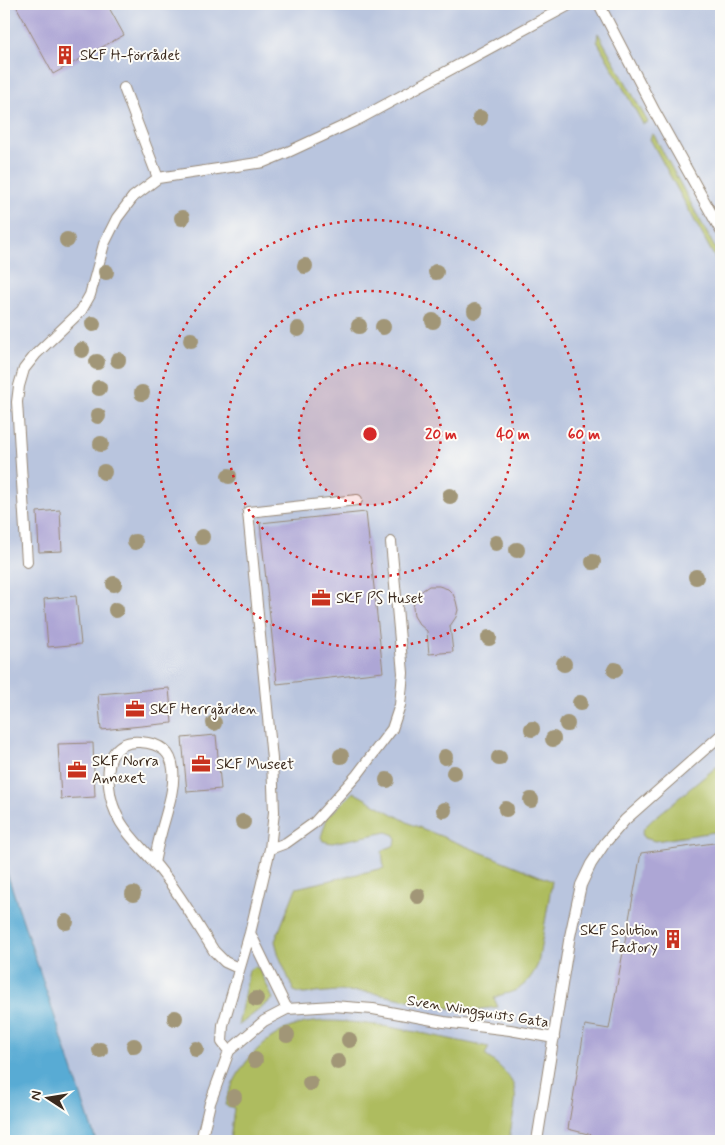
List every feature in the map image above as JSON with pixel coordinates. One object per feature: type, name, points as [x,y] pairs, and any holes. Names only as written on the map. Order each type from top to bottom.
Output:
[{"type":"lane","points":[[27,562],[17,402],[19,386],[24,369],[36,354],[82,310],[90,295],[104,244],[117,218],[133,197],[158,178],[264,162],[288,152],[359,119],[571,4]]},
{"type":"lane","points":[[599,4],[655,112],[721,231]]},
{"type":"lane","points":[[124,88],[158,178]]},
{"type":"lane","points":[[229,1051],[222,1042],[223,1025],[238,968],[250,933],[270,849],[274,812],[272,758],[248,512],[357,500]]},
{"type":"lane","points":[[270,849],[286,843],[314,823],[357,775],[392,729],[400,705],[403,673],[391,542]]},
{"type":"lane","name":"Sven Wingquists Gata","points":[[201,1141],[210,1103],[229,1051],[264,1021],[287,1010],[332,1006],[373,1009],[444,1022],[510,1030],[554,1038],[575,908],[591,864],[605,843],[625,820],[721,735]]},
{"type":"lane","points":[[154,863],[170,805],[173,767],[169,756],[162,747],[151,742],[137,741],[126,743],[116,748],[111,759],[108,779],[110,798],[116,815],[128,833],[154,863],[214,950],[225,962],[238,968]]},
{"type":"lane","points":[[250,933],[287,1010]]},
{"type":"lane","points":[[537,1141],[554,1038]]},
{"type":"shaded area","points":[[4,4],[721,4],[721,1141],[96,1141],[4,864]]},
{"type":"green space","points":[[598,33],[648,122],[643,124],[597,41]]},
{"type":"green space","points":[[652,134],[721,259],[721,269],[650,139]]},
{"type":"green space","points":[[721,763],[721,831],[655,841],[645,838],[642,834],[644,828],[652,820]]},
{"type":"green space","points":[[353,792],[411,824],[552,881],[538,964],[526,983],[512,992],[494,998],[498,1007],[464,1011],[367,992],[337,991],[303,994],[294,991],[279,956],[275,941],[296,888],[384,868],[382,852],[393,846],[396,841],[395,835],[387,832],[332,843],[323,841],[321,837],[327,818]]},
{"type":"green space","points":[[255,966],[260,970],[273,999],[238,1026],[249,970]]},
{"type":"green space","points":[[324,1021],[407,1030],[489,1047],[485,1055],[507,1075],[513,1084],[515,1092],[509,1141],[230,1141],[234,1108],[225,1105],[236,1078],[244,1065],[254,1053],[277,1034],[290,1027]]},
{"type":"water","points":[[4,864],[96,1141],[4,1141]]},
{"type":"building","name":"SKF H-förrådet","points":[[15,4],[107,4],[124,35],[53,74]]},
{"type":"building","points":[[60,510],[62,551],[39,552],[37,512]]},
{"type":"building","name":"SKF PS Huset","points":[[366,512],[383,672],[277,684],[260,523]]},
{"type":"building","points":[[429,586],[439,586],[448,589],[456,601],[458,610],[450,626],[453,652],[429,654],[427,631],[414,616],[413,607],[416,596]]},
{"type":"building","points":[[76,596],[81,644],[48,647],[44,599]]},
{"type":"building","name":"SKF Herrgården","points":[[169,688],[172,723],[101,730],[98,694]]},
{"type":"building","name":"SKF Museet","points":[[216,735],[221,789],[187,792],[182,738]]},
{"type":"building","name":"SKF Norra Annexet","points":[[93,743],[95,797],[61,799],[58,744]]},
{"type":"building","name":"SKF Solution Factory","points":[[721,842],[721,1141],[591,1141],[592,1135],[568,1129],[585,1025],[609,1029],[641,853]]},
{"type":"place","name":"SKF H-förrådet","points":[[65,55]]},
{"type":"place","name":"SKF PS Huset","points":[[321,598]]},
{"type":"place","name":"SKF Herrgården","points":[[135,709]]},
{"type":"place","name":"SKF Museet","points":[[201,764]]},
{"type":"place","name":"SKF Norra Annexet","points":[[77,770]]},
{"type":"place","name":"SKF Solution Factory","points":[[673,939]]}]
